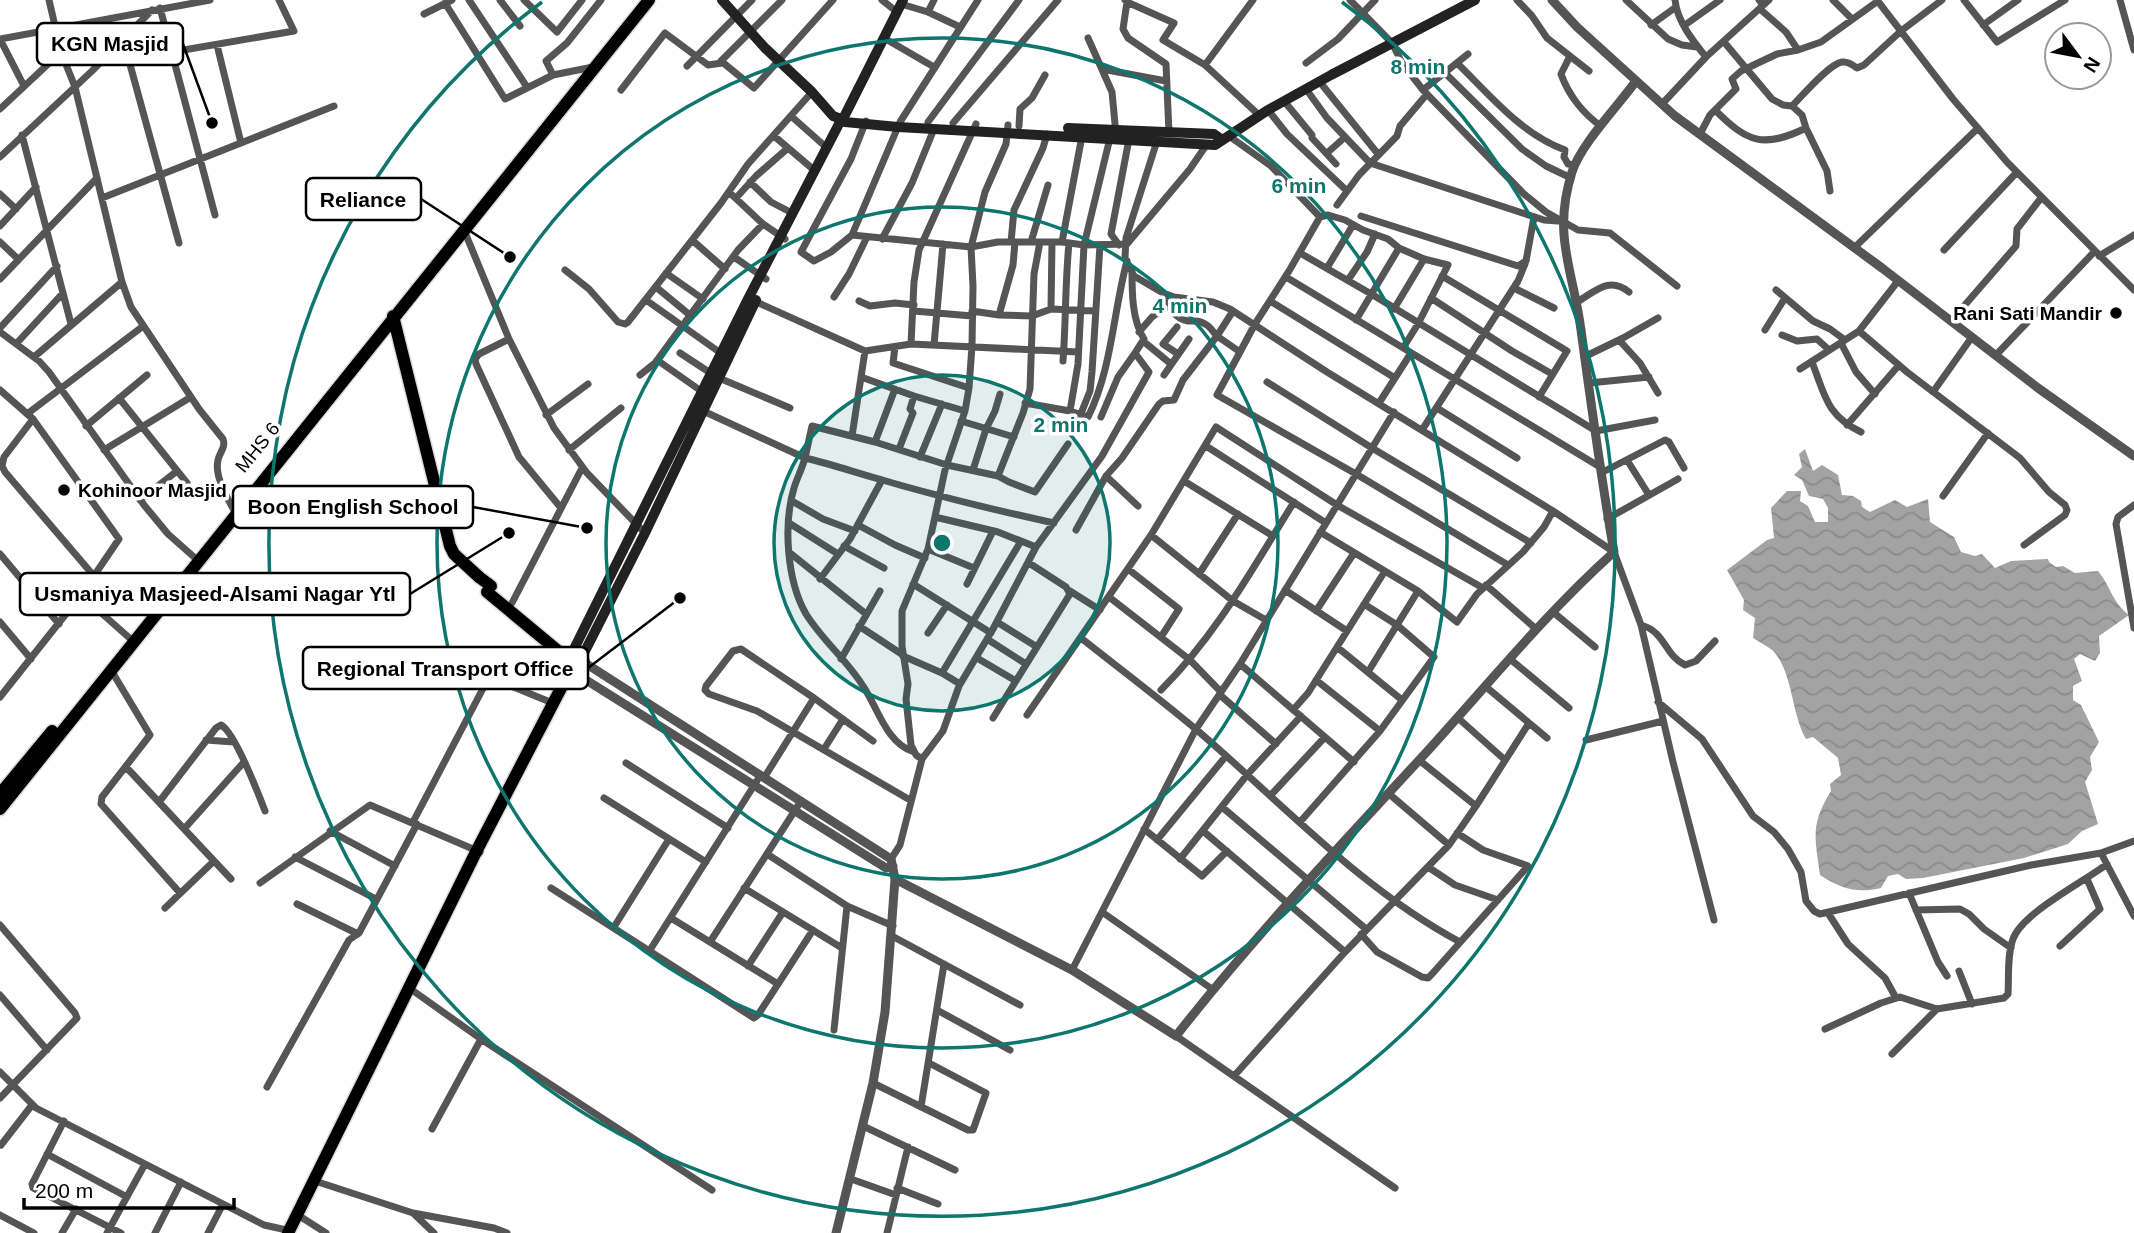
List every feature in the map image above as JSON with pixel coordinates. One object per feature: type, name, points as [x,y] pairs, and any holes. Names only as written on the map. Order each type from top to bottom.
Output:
[{"type":"main road","points":[[389,320],[464,230],[590,68],[639,0]]},
{"type":"main road","points":[[0,794],[131,639],[590,68],[649,0]]},
{"type":"main road","points":[[722,0],[833,116],[843,119],[899,125],[1011,128],[1114,135],[1215,145],[1284,101],[1475,0]]},
{"type":"main road","points":[[291,1232],[478,851],[641,530],[751,300],[900,5]]},
{"type":"main road","points":[[783,238],[792,213],[843,119]]},
{"type":"main road","points":[[931,126],[953,123],[975,127]]},
{"type":"main road","points":[[1011,128],[1082,136],[1169,133],[1214,134],[1225,138]]},
{"type":"main road","points":[[389,320],[454,554],[477,580],[575,661]]},
{"type":"main road","points":[[0,809],[111,670],[131,639],[194,557],[234,511]]},
{"type":"main road","points":[[489,589],[512,603],[575,661]]},
{"type":"main road","points":[[291,1232],[318,1182],[478,851]]},
{"type":"street","points":[[49,0],[61,52],[75,87],[122,282],[131,307],[142,327],[225,442],[218,470],[234,511]]},
{"type":"street","points":[[24,86],[0,39],[210,0]]},
{"type":"street","points":[[172,52],[294,31],[279,0]]},
{"type":"street","points":[[469,0],[527,87]]},
{"type":"street","points":[[500,0],[520,26]]},
{"type":"street","points":[[524,0],[557,32],[582,0]]},
{"type":"street","points":[[553,75],[546,61],[567,43],[601,0]]},
{"type":"street","points":[[687,66],[752,0]]},
{"type":"street","points":[[722,62],[750,30],[782,0]]},
{"type":"street","points":[[722,62],[754,88],[833,0]]},
{"type":"street","points":[[882,0],[928,12],[960,27]]},
{"type":"street","points":[[928,12],[934,0]]},
{"type":"street","points":[[865,122],[851,159],[801,252],[814,261],[831,252],[852,235],[899,125],[978,0]]},
{"type":"street","points":[[882,239],[912,183],[931,126],[1019,0]]},
{"type":"street","points":[[953,123],[1058,0]]},
{"type":"street","points":[[1205,65],[1253,0]]},
{"type":"street","points":[[1350,0],[1392,43],[1402,63],[1425,92],[1524,194],[1546,212],[1584,232],[1610,233],[1677,286]]},
{"type":"street","points":[[1306,64],[1338,39],[1375,0]]},
{"type":"street","points":[[1517,0],[1547,38],[1589,71]]},
{"type":"street","points":[[1552,0],[1636,81],[1700,134],[2134,456]]},
{"type":"street","points":[[1685,24],[1720,0]]},
{"type":"street","points":[[1662,104],[1760,4],[1769,0]]},
{"type":"street","points":[[1833,0],[1852,19]]},
{"type":"street","points":[[1792,106],[1830,68],[1842,62],[1849,62],[1857,68],[1864,65],[1901,31],[1942,0]]},
{"type":"street","points":[[1983,25],[2018,0]]},
{"type":"street","points":[[1966,1],[1997,42],[2065,0]]},
{"type":"street","points":[[2120,0],[2131,29],[2134,48]]},
{"type":"street","points":[[1169,133],[1166,64],[1128,38],[1123,29],[1126,1],[1174,23],[1163,40],[1205,65],[1264,113],[1346,190]]},
{"type":"street","points":[[1700,134],[1715,110],[1736,89],[1732,79],[1777,54],[1821,42],[1877,1],[1978,128],[2017,172],[2134,290]]},
{"type":"street","points":[[424,14],[448,2],[505,99],[553,75],[590,68]]},
{"type":"street","points":[[1628,2],[1674,43],[1697,47]]},
{"type":"street","points":[[1651,25],[1675,4],[1687,34],[1706,57]]},
{"type":"street","points":[[1760,4],[1786,32],[1798,50]]},
{"type":"street","points":[[0,157],[156,9]]},
{"type":"street","points":[[156,9],[172,52],[215,215]]},
{"type":"street","points":[[621,90],[665,33],[708,65],[722,62]]},
{"type":"street","points":[[884,38],[934,68]]},
{"type":"street","points":[[1070,411],[1079,352],[1084,245],[1114,135],[1112,92],[1088,38]]},
{"type":"street","points":[[123,39],[162,173],[179,243]]},
{"type":"street","points":[[1724,43],[1772,99],[1792,106],[1802,116],[1827,171],[1830,191]]},
{"type":"street","points":[[217,45],[241,142]]},
{"type":"street","points":[[0,109],[61,52]]},
{"type":"street","points":[[1337,205],[1346,190],[1378,153],[1397,136],[1399,126],[1425,92],[1468,54]]},
{"type":"street","points":[[1568,55],[1561,74],[1566,90],[1592,121],[1601,126]]},
{"type":"street","points":[[1457,63],[1511,118],[1543,142],[1565,150],[1564,157],[1569,164],[1574,165]]},
{"type":"street","points":[[1102,69],[1166,81]]},
{"type":"street","points":[[1445,73],[1522,149],[1546,166],[1571,178]]},
{"type":"street","points":[[914,752],[906,699],[908,684],[903,656],[902,611],[928,549],[947,465],[965,411],[972,346],[971,247],[982,201],[1011,128],[1020,109],[1032,98],[1045,75]]},
{"type":"street","points":[[1320,81],[1378,153]]},
{"type":"street","points":[[1636,81],[1574,165],[1562,221],[1568,266],[1577,302],[1590,408],[1597,431],[1600,470],[1614,552],[1640,625],[1714,919]]},
{"type":"street","points":[[1306,89],[1344,138],[1370,163],[1534,217],[1562,221]]},
{"type":"street","points":[[732,195],[748,164],[812,92]]},
{"type":"street","points":[[1284,101],[1336,164]]},
{"type":"street","points":[[102,198],[334,106]]},
{"type":"street","points":[[1715,110],[1742,135],[1757,139],[1769,141],[1806,128]]},
{"type":"street","points":[[791,116],[827,148]]},
{"type":"street","points":[[911,344],[914,282],[922,242],[975,127]]},
{"type":"street","points":[[1854,248],[1978,128]]},
{"type":"street","points":[[999,315],[1013,265],[1014,210],[1044,148],[1046,134]]},
{"type":"street","points":[[22,135],[71,324]]},
{"type":"street","points":[[774,136],[814,170]]},
{"type":"street","points":[[1063,361],[1067,310],[1065,217],[1082,136]]},
{"type":"street","points":[[1123,244],[1111,234],[1129,138]]},
{"type":"street","points":[[1225,138],[1271,166],[1321,217]]},
{"type":"street","points":[[1327,153],[1344,138]]},
{"type":"street","points":[[1158,140],[1123,244],[1126,259],[1135,275],[1174,298],[1213,302],[1233,311],[1614,552]]},
{"type":"street","points":[[852,235],[971,247],[1013,242],[1123,244],[1190,169],[1207,144]]},
{"type":"street","points":[[565,270],[589,289],[621,324],[628,322],[692,240],[732,195],[788,148]]},
{"type":"street","points":[[1944,250],[2017,172]]},
{"type":"street","points":[[0,279],[97,178]]},
{"type":"street","points":[[750,182],[771,202],[792,213]]},
{"type":"street","points":[[1031,242],[1048,185]]},
{"type":"street","points":[[0,226],[36,187]]},
{"type":"street","points":[[0,194],[16,209]]},
{"type":"street","points":[[732,195],[762,224],[783,238]]},
{"type":"street","points":[[1951,321],[2016,246],[2017,229],[2041,198]]},
{"type":"street","points":[[1403,348],[1448,265],[1424,259],[1399,248],[1388,239],[1328,215],[1321,217],[1255,324],[1217,395],[1508,565]]},
{"type":"street","points":[[1361,216],[1518,265],[1525,263]]},
{"type":"street","points":[[1422,430],[1514,288],[1525,263],[1534,217]]},
{"type":"street","points":[[640,375],[657,360],[762,224]]},
{"type":"street","points":[[1327,268],[1353,225]]},
{"type":"street","points":[[464,230],[509,339],[547,415],[582,468],[641,530]]},
{"type":"street","points":[[1348,280],[1367,252],[1375,234]]},
{"type":"street","points":[[1996,355],[2097,253],[2134,235]]},
{"type":"street","points":[[834,297],[867,237]]},
{"type":"street","points":[[692,240],[725,269]]},
{"type":"street","points":[[0,242],[18,259]]},
{"type":"street","points":[[998,476],[1030,389],[1034,274],[1040,242]]},
{"type":"street","points":[[1051,309],[1052,242]]},
{"type":"street","points":[[934,345],[943,244]]},
{"type":"street","points":[[1080,416],[1090,391],[1100,245]]},
{"type":"street","points":[[1356,320],[1399,248]]},
{"type":"street","points":[[1300,253],[1597,431],[1655,420]]},
{"type":"street","points":[[734,257],[763,277]]},
{"type":"street","points":[[1025,403],[1070,411],[1088,418],[1105,369],[1126,259]]},
{"type":"street","points":[[1394,309],[1424,259]]},
{"type":"street","points":[[57,266],[0,330],[49,372],[140,500],[168,534],[194,557]]},
{"type":"street","points":[[1132,270],[1132,292],[1139,332],[1143,341],[1171,364]]},
{"type":"street","points":[[666,273],[703,299]]},
{"type":"street","points":[[1442,276],[1567,351],[1539,397]]},
{"type":"street","points":[[1286,277],[1600,470]]},
{"type":"street","points":[[1800,369],[1859,331],[1898,281]]},
{"type":"street","points":[[34,358],[122,282]]},
{"type":"street","points":[[1577,302],[1610,283],[1618,284],[1629,292]]},
{"type":"street","points":[[656,287],[691,316]]},
{"type":"street","points":[[1514,288],[1555,308]]},
{"type":"street","points":[[1776,290],[1813,321],[1843,341],[1856,372],[1875,394]]},
{"type":"street","points":[[16,344],[64,293]]},
{"type":"street","points":[[1163,293],[1167,306],[1187,321],[1207,324],[1217,336],[1240,352]]},
{"type":"street","points":[[1431,298],[1552,374]]},
{"type":"street","points":[[1765,330],[1785,298]]},
{"type":"street","points":[[646,300],[725,356]]},
{"type":"street","points":[[751,300],[865,351],[911,344],[1079,352]]},
{"type":"street","points":[[1270,301],[1395,378]]},
{"type":"street","points":[[859,302],[870,306],[895,303],[937,313],[1032,316],[1051,309],[1095,311]]},
{"type":"street","points":[[1139,332],[1167,306]]},
{"type":"street","points":[[1076,530],[1106,476],[1159,404],[1174,400],[1183,380],[1233,311]]},
{"type":"street","points":[[1584,357],[1658,318]]},
{"type":"street","points":[[94,576],[2,466],[4,457],[30,416],[142,327]]},
{"type":"street","points":[[1177,327],[1163,344],[1178,354]]},
{"type":"street","points":[[1859,331],[2020,458],[2049,492],[2066,507],[2064,515],[2024,545]]},
{"type":"street","points":[[1782,335],[1797,341],[1818,339],[1829,350]]},
{"type":"street","points":[[1933,392],[1972,337]]},
{"type":"street","points":[[509,339],[479,354],[475,359],[476,364],[519,457],[561,508]]},
{"type":"street","points":[[1164,375],[1189,339]]},
{"type":"street","points":[[1619,340],[1640,363],[1658,393]]},
{"type":"street","points":[[1101,417],[1118,377],[1143,341]]},
{"type":"street","points":[[895,347],[893,363],[969,388]]},
{"type":"street","points":[[852,436],[865,351]]},
{"type":"street","points":[[680,353],[716,376],[790,408]]},
{"type":"street","points":[[575,661],[579,675],[586,680],[886,868],[892,863],[900,845],[922,759],[943,731],[961,684],[1036,547],[1102,456],[1149,372],[1135,353]]},
{"type":"street","points":[[1379,403],[1411,353]]},
{"type":"street","points":[[657,360],[707,395]]},
{"type":"street","points":[[1812,362],[1831,410],[1847,425],[1861,432]]},
{"type":"street","points":[[1847,425],[1899,365]]},
{"type":"street","points":[[86,426],[147,375]]},
{"type":"street","points":[[861,377],[965,411]]},
{"type":"street","points":[[1588,383],[1649,377]]},
{"type":"street","points":[[1267,382],[1531,543]]},
{"type":"street","points":[[547,415],[588,384]]},
{"type":"street","points":[[875,442],[895,389]]},
{"type":"street","points":[[0,390],[30,416],[119,539],[81,595],[0,697]]},
{"type":"street","points":[[973,470],[1000,394]]},
{"type":"street","points":[[899,449],[913,413],[910,409],[914,396]]},
{"type":"street","points":[[104,450],[191,397]]},
{"type":"street","points":[[119,398],[187,483]]},
{"type":"street","points":[[920,457],[942,404]]},
{"type":"street","points":[[569,450],[621,408]]},
{"type":"street","points":[[1437,408],[1517,458]]},
{"type":"street","points":[[700,409],[805,458],[838,465],[883,481],[1054,523]]},
{"type":"street","points":[[1072,970],[1196,729],[1240,664],[1394,412]]},
{"type":"street","points":[[961,421],[1014,437]]},
{"type":"street","points":[[922,759],[899,743],[881,722],[862,683],[806,614],[797,594],[787,538],[794,488],[805,458],[812,426],[875,442],[947,465],[998,476],[1035,492],[1068,444]]},
{"type":"street","points":[[1027,715],[1151,535],[1216,427],[1337,505],[1485,587],[1536,629]]},
{"type":"street","points":[[1943,496],[1988,433]]},
{"type":"street","points":[[1600,470],[1627,460],[1665,440],[1670,442],[1684,467]]},
{"type":"street","points":[[1206,446],[1326,523]]},
{"type":"street","points":[[1627,460],[1649,495]]},
{"type":"street","points":[[512,603],[582,468]]},
{"type":"street","points":[[140,500],[177,471]]},
{"type":"street","points":[[1106,476],[1138,506]]},
{"type":"street","points":[[1607,519],[1678,479]]},
{"type":"street","points":[[820,579],[856,528],[883,481]]},
{"type":"street","points":[[1184,481],[1273,536]]},
{"type":"street","points":[[792,501],[827,521],[856,528],[925,558]]},
{"type":"street","points":[[1161,690],[1190,660],[1233,601],[1294,502]]},
{"type":"street","points":[[2134,505],[2118,517],[2116,524],[2134,628]]},
{"type":"street","points":[[1320,532],[1418,591],[1457,622],[1476,594],[1531,543],[1553,511]]},
{"type":"street","points":[[1199,574],[1238,514]]},
{"type":"street","points":[[935,517],[993,531],[1036,547]]},
{"type":"street","points":[[789,523],[838,554]]},
{"type":"street","points":[[967,584],[993,531]]},
{"type":"street","points":[[1151,535],[1233,601],[1266,621]]},
{"type":"street","points":[[942,673],[1021,541]]},
{"type":"street","points":[[844,546],[884,568]]},
{"type":"street","points":[[928,549],[975,568]]},
{"type":"street","points":[[1316,611],[1354,552]]},
{"type":"street","points":[[1176,1036],[1212,989],[1536,629],[1614,552]]},
{"type":"street","points":[[790,553],[866,614]]},
{"type":"street","points":[[0,554],[59,624]]},
{"type":"street","points":[[1029,563],[1100,610]]},
{"type":"street","points":[[1128,569],[1179,609],[1161,638]]},
{"type":"street","points":[[1293,710],[1316,680],[1385,571]]},
{"type":"street","points":[[913,584],[947,605],[1026,664]]},
{"type":"street","points":[[1285,590],[1347,631]]},
{"type":"street","points":[[841,659],[880,591]]},
{"type":"street","points":[[993,718],[1070,591]]},
{"type":"street","points":[[1368,672],[1418,591]]},
{"type":"street","points":[[81,595],[131,639]]},
{"type":"street","points":[[1109,597],[1190,660],[1276,744]]},
{"type":"street","points":[[1300,822],[1380,731],[1434,657],[1397,625],[1364,604]]},
{"type":"street","points":[[928,633],[947,605]]},
{"type":"street","points":[[1553,611],[1595,647]]},
{"type":"street","points":[[997,622],[1037,647]]},
{"type":"street","points":[[1640,625],[1659,634],[1676,659],[1685,665],[1692,664],[1715,642]]},
{"type":"street","points":[[1,626],[31,659]]},
{"type":"street","points":[[859,626],[903,656],[961,684]]},
{"type":"street","points":[[1081,638],[1196,729],[1334,853],[1427,924],[1460,942]]},
{"type":"street","points":[[1337,647],[1402,700]]},
{"type":"street","points":[[873,741],[814,698],[738,649],[733,651],[706,686],[705,690],[709,694],[751,708],[910,800]]},
{"type":"street","points":[[976,658],[1016,681]]},
{"type":"street","points":[[1510,659],[1569,708]]},
{"type":"street","points":[[575,661],[801,801],[892,863],[895,879],[893,926],[885,1012],[873,1083],[836,1233]]},
{"type":"street","points":[[1240,664],[1354,762]]},
{"type":"street","points":[[111,670],[150,735],[102,797],[101,804],[180,893]]},
{"type":"street","points":[[267,1087],[349,940],[358,934],[395,866],[489,677],[554,703]]},
{"type":"street","points":[[1316,680],[1380,731]]},
{"type":"street","points":[[1485,686],[1547,738]]},
{"type":"street","points":[[650,950],[754,786],[814,698]]},
{"type":"street","points":[[1658,702],[1702,739],[1754,816],[1774,832],[1788,849],[1801,872],[1806,901],[1821,914],[2031,865],[2101,853],[2133,842]]},
{"type":"street","points":[[1180,859],[1247,775],[1301,716]]},
{"type":"street","points":[[1458,718],[1505,760]]},
{"type":"street","points":[[824,748],[843,719]]},
{"type":"street","points":[[1586,740],[1663,721]]},
{"type":"street","points":[[1234,1076],[1364,931],[1449,845],[1529,723]]},
{"type":"street","points":[[159,802],[206,740],[221,725],[226,728],[234,742],[265,811]]},
{"type":"street","points":[[1270,796],[1325,737]]},
{"type":"street","points":[[206,740],[234,742]]},
{"type":"street","points":[[1157,840],[1226,756]]},
{"type":"street","points":[[1419,760],[1476,806]]},
{"type":"street","points":[[184,829],[244,762]]},
{"type":"street","points":[[626,763],[728,828]]},
{"type":"street","points":[[126,767],[231,879]]},
{"type":"street","points":[[1388,793],[1449,845]]},
{"type":"street","points":[[604,798],[706,862]]},
{"type":"street","points":[[710,942],[801,801]]},
{"type":"street","points":[[260,883],[370,805],[478,851]]},
{"type":"street","points":[[1222,807],[1310,881],[1364,931],[1382,956],[1428,978],[1528,866],[1478,848],[1457,833]]},
{"type":"street","points":[[1144,829],[1202,876],[1227,851]]},
{"type":"street","points":[[330,831],[395,866]]},
{"type":"street","points":[[1203,831],[1345,952]]},
{"type":"street","points":[[614,927],[669,839]]},
{"type":"street","points":[[767,853],[847,906],[893,926]]},
{"type":"street","points":[[2101,853],[2134,916]]},
{"type":"street","points":[[295,857],[376,900]]},
{"type":"street","points":[[165,908],[214,861]]},
{"type":"street","points":[[1828,914],[1848,944],[1885,978],[1895,995],[1937,1009],[2002,999],[2007,995],[2011,947],[2018,930],[2045,906],[2107,864]]},
{"type":"street","points":[[1429,867],[1455,885],[1498,900]]},
{"type":"street","points":[[895,879],[1072,970],[1176,1036],[1395,1188]]},
{"type":"street","points":[[2060,946],[2099,910],[2087,879]]},
{"type":"street","points":[[551,888],[754,1018],[813,930]]},
{"type":"street","points":[[744,888],[842,948]]},
{"type":"street","points":[[1909,893],[1938,962],[1947,976]]},
{"type":"street","points":[[297,904],[358,934]]},
{"type":"street","points":[[834,1030],[847,906]]},
{"type":"street","points":[[1916,910],[1960,909],[2011,947]]},
{"type":"street","points":[[748,966],[783,912]]},
{"type":"street","points":[[1102,912],[1212,989]]},
{"type":"street","points":[[671,918],[778,984]]},
{"type":"street","points":[[0,925],[77,1016],[74,1023],[0,1098]]},
{"type":"street","points":[[892,936],[1020,1005]]},
{"type":"street","points":[[921,1107],[944,964]]},
{"type":"street","points":[[1959,971],[1972,1003]]},
{"type":"street","points":[[412,990],[481,1039],[712,1190]]},
{"type":"street","points":[[0,995],[47,1050]]},
{"type":"street","points":[[1825,1030],[1895,995]]},
{"type":"street","points":[[1892,1055],[1937,1009]]},
{"type":"street","points":[[937,1010],[1010,1051]]},
{"type":"street","points":[[432,1129],[481,1039]]},
{"type":"street","points":[[873,1083],[972,1130],[986,1097],[985,1092],[929,1063]]},
{"type":"street","points":[[0,1072],[32,1105],[268,1230],[291,1232]]},
{"type":"street","points":[[1,1144],[32,1105]]},
{"type":"street","points":[[64,1121],[32,1184],[33,1188],[76,1209],[108,1230],[121,1233]]},
{"type":"street","points":[[863,1126],[955,1170]]},
{"type":"street","points":[[888,1232],[908,1147]]},
{"type":"street","points":[[47,1154],[127,1197]]},
{"type":"street","points":[[108,1230],[145,1164]]},
{"type":"street","points":[[851,1179],[938,1204]]},
{"type":"street","points":[[155,1233],[181,1182]]},
{"type":"street","points":[[318,1182],[413,1213],[494,1228],[507,1233]]},
{"type":"street","points":[[208,1233],[223,1204]]},
{"type":"street","points":[[62,1233],[76,1209]]},
{"type":"street","points":[[413,1213],[434,1233]]},
{"type":"street","points":[[0,1215],[34,1233]]},
{"type":"street","points":[[301,1216],[326,1233]]},
{"type":"water","points":[[1805,449],[1813,471],[1822,465],[1838,475],[1842,495],[1853,496],[1870,512],[1895,500],[1907,507],[1928,499],[1930,522],[1954,537],[1961,552],[1975,556],[1982,554],[1995,568],[2011,561],[2048,559],[2056,567],[2063,566],[2075,573],[2098,571],[2119,605],[2129,615],[2099,636],[2100,653],[2095,661],[2080,654],[2074,659],[2082,681],[2073,686],[2073,700],[2081,705],[2099,742],[2090,757],[2092,770],[2085,782],[2098,824],[2082,831],[2068,844],[2024,858],[1923,878],[1906,879],[1898,874],[1888,876],[1881,888],[1872,890],[1849,889],[1820,875],[1817,822],[1831,791],[1830,784],[1841,775],[1838,758],[1813,737],[1806,739],[1784,669],[1772,650],[1753,638],[1755,618],[1743,610],[1744,600],[1727,570],[1767,540],[1774,538],[1771,508],[1787,491],[1801,491],[1800,501],[1808,506],[1815,522],[1828,522],[1828,508],[1823,499],[1809,496],[1802,480],[1794,475],[1802,467],[1799,454]]},
{"type":"place","name":"KGN Masjid","points":[[212,123]]},
{"type":"place","name":"Reliance","points":[[510,257]]},
{"type":"place","name":"Rani Sati Mandir","points":[[2116,313]]},
{"type":"place","name":"Kohinoor Masjid","points":[[64,490]]},
{"type":"place","name":"Boon English School","points":[[587,528]]},
{"type":"place","name":"Usmaniya Masjeed-Alsami Nagar Ytl","points":[[509,533]]},
{"type":"place","name":"Regional Transport Office","points":[[680,598]]}]
